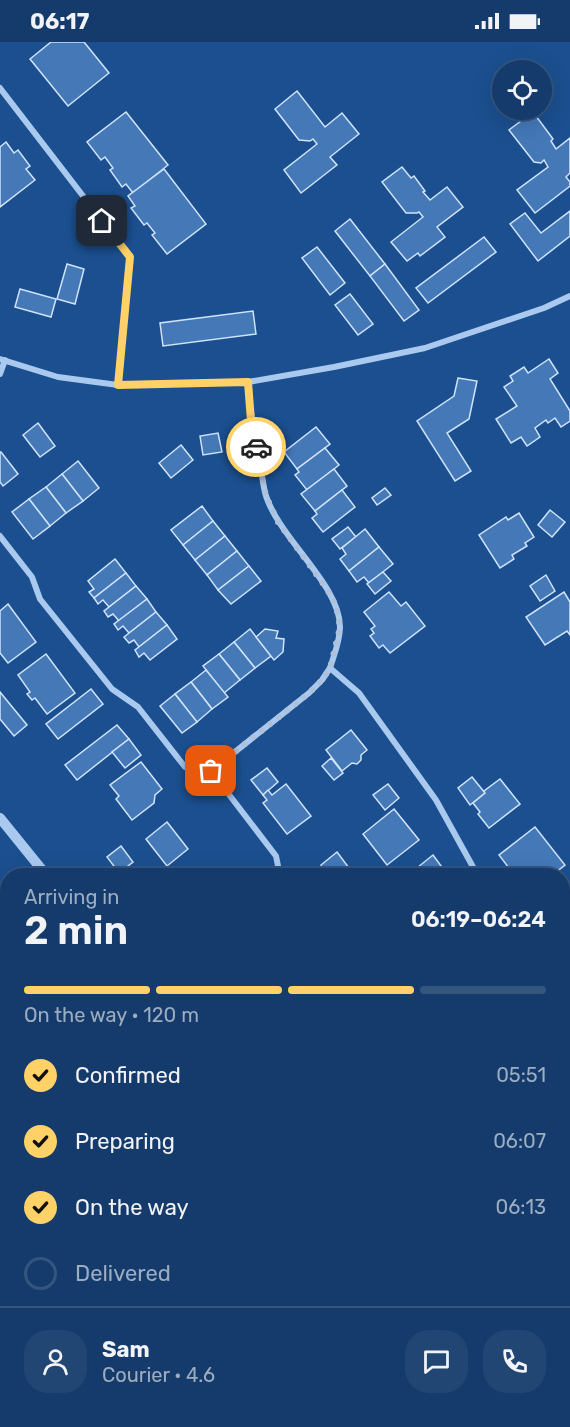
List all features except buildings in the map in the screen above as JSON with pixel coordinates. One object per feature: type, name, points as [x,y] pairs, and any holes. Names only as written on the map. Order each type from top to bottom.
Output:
[{"type":"street","points":[[0,88],[130,257],[118,385]]},
{"type":"street","points":[[0,374],[2,360],[58,377],[118,385],[248,382],[425,348],[544,308],[570,296]]},
{"type":"street","points":[[0,536],[32,577],[40,599],[112,689],[138,707],[185,767],[197,772],[211,771],[309,693],[322,680],[330,668],[340,627],[336,606],[327,589],[278,522],[266,496],[251,421],[248,382]]},
{"type":"street","points":[[330,668],[359,693],[429,790],[474,868]]},
{"type":"street","points":[[211,771],[276,856],[278,868]]},
{"type":"street","points":[[0,818],[41,868]]},
{"type":"way so far","points":[[211,771],[309,693],[322,680],[330,668],[340,627],[336,606],[327,589],[278,522],[266,496],[256,447]]},
{"type":"route","points":[[102,221],[130,257],[118,385],[248,382],[256,447]]}]
